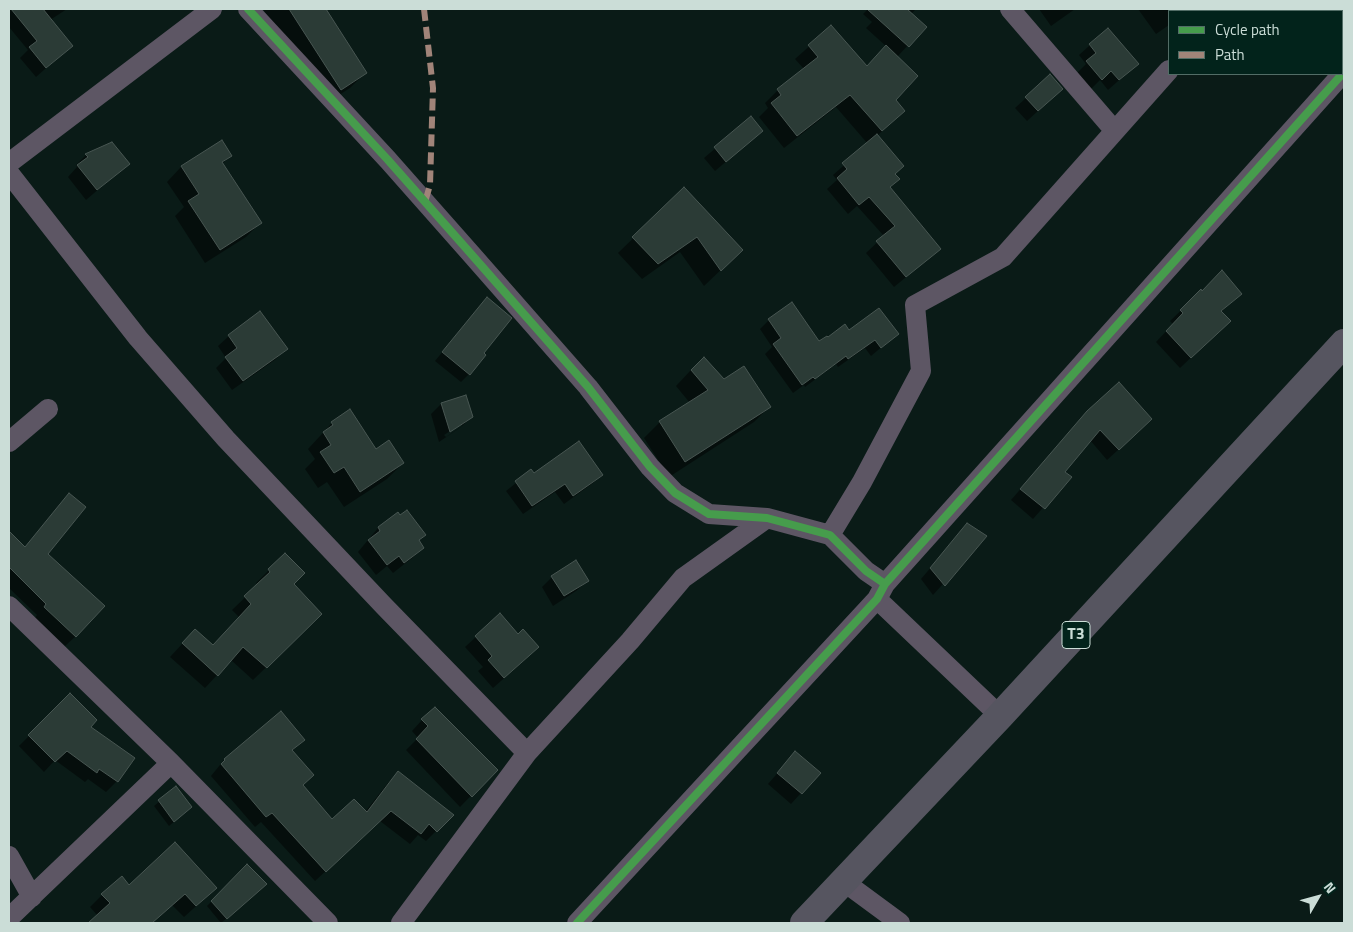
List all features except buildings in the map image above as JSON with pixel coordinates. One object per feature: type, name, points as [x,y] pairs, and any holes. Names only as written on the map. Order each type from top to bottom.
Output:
[{"type":"highway","name":"T3","points":[[804,923],[1000,716],[1344,343]]},
{"type":"street","points":[[9,163],[212,9]]},
{"type":"street","points":[[248,9],[388,160],[472,255],[588,388],[650,467],[675,493],[709,514],[767,518],[830,534],[881,591],[1000,716]]},
{"type":"street","points":[[1010,9],[1114,130]]},
{"type":"street","points":[[830,534],[862,482],[921,371],[915,305],[1003,257],[1168,71]]},
{"type":"street","points":[[577,923],[881,591],[1341,75]]},
{"type":"street","points":[[9,173],[138,338],[226,439],[384,606],[527,753]]},
{"type":"street","points":[[9,442],[48,409]]},
{"type":"street","points":[[401,923],[527,753],[630,641],[682,578],[767,518]]},
{"type":"street","points":[[9,607],[171,762],[328,923]]},
{"type":"street","points":[[9,917],[171,762]]},
{"type":"street","points":[[9,856],[32,896]]},
{"type":"street","points":[[843,881],[900,923]]},
{"type":"marked path","points":[[424,9],[433,88],[430,185],[425,202]]},
{"type":"cycle path","points":[[248,9],[388,160],[472,255],[588,387],[650,467],[675,493],[709,514],[767,518],[830,535],[866,571],[885,584]]},
{"type":"cycle path","points":[[577,923],[877,599],[885,584],[1341,75]]}]
